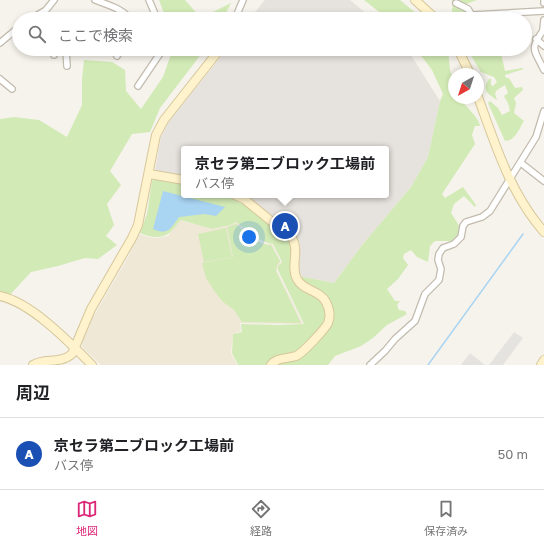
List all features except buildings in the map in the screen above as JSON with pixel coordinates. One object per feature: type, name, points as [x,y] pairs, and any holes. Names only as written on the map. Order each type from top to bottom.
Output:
[{"type":"street","points":[[43,12],[54,0]]},
{"type":"street","points":[[95,0],[121,12]]},
{"type":"street","points":[[149,0],[154,12]]},
{"type":"street","points":[[237,12],[243,0]]},
{"type":"street","points":[[415,0],[428,12]]},
{"type":"street","points":[[456,3],[468,9],[470,12]]},
{"type":"street","points":[[526,12],[544,11]]},
{"type":"street","points":[[544,20],[544,29],[536,39],[534,50],[544,70]]},
{"type":"street","points":[[0,43],[12,33]]},
{"type":"street","points":[[536,39],[544,46]]},
{"type":"street","points":[[66,56],[67,66]]},
{"type":"street","points":[[138,86],[158,56]]},
{"type":"street","points":[[33,365],[40,361],[53,362],[69,357],[91,309],[138,225],[156,135],[164,120],[214,56]]},
{"type":"street","points":[[461,56],[467,68]]},
{"type":"street","points":[[0,79],[12,89]]},
{"type":"street","points":[[480,104],[502,165],[524,204],[544,232]]},
{"type":"street","points":[[370,365],[415,320],[425,294],[438,280],[440,269],[438,260],[439,254],[443,248],[454,244],[461,237],[463,226],[466,222],[482,217],[490,211],[536,137],[544,111]]},
{"type":"street","points":[[520,163],[544,181]]},
{"type":"street","points":[[149,174],[181,179]]},
{"type":"street","points":[[242,198],[292,238],[295,242],[296,248],[295,272],[297,279],[306,288],[324,298],[328,307],[328,323],[304,351],[294,356],[277,360],[271,365]]},
{"type":"street","points":[[0,296],[19,303],[32,312],[74,347],[92,365]]},
{"type":"street","points":[[541,365],[544,360]]},
{"type":"shaded area","points":[[265,0],[350,0],[365,12],[255,12]]},
{"type":"shaded area","points":[[221,56],[411,56],[440,101],[428,157],[411,187],[363,244],[334,283],[299,276],[297,272],[299,251],[298,243],[294,235],[271,214],[269,215],[244,198],[389,198],[389,146],[181,146],[181,176],[157,172],[155,170],[161,137],[168,123]]},
{"type":"shaded area","points":[[181,220],[212,229],[236,222],[260,241],[266,244],[272,244],[281,262],[277,271],[303,324],[240,323],[241,331],[233,334],[231,353],[237,365],[101,365],[83,348],[82,345],[82,341],[92,319],[128,257],[139,234],[157,238],[168,236]]},
{"type":"shaded area","points":[[514,332],[523,338],[503,365],[489,365]]},
{"type":"shaded area","points":[[470,353],[485,365],[461,365]]},
{"type":"green space","points":[[159,0],[185,0],[196,12],[163,12]]},
{"type":"green space","points":[[364,0],[400,0],[415,12],[379,12]]},
{"type":"green space","points":[[452,0],[477,0],[466,4],[466,12],[452,12]]},
{"type":"green space","points":[[231,3],[226,12],[213,12]]},
{"type":"green space","points":[[200,56],[160,108],[150,132],[132,134],[110,171],[121,185],[107,204],[114,225],[106,236],[117,245],[98,259],[85,258],[31,272],[8,297],[0,294],[0,119],[14,117],[39,120],[67,137],[82,105],[84,60],[112,62],[125,70],[126,91],[141,109],[163,77],[170,57]]},
{"type":"green space","points":[[421,56],[449,56],[450,68],[448,68],[448,104],[464,104],[479,123],[480,126],[475,126],[472,135],[475,144],[442,194],[445,198],[463,187],[476,205],[475,207],[464,196],[454,204],[451,213],[460,227],[459,236],[454,241],[435,241],[430,246],[428,262],[417,257],[411,250],[404,254],[403,258],[408,265],[398,279],[387,289],[395,301],[400,301],[397,305],[399,310],[405,311],[407,314],[387,325],[373,338],[361,346],[335,356],[328,365],[238,365],[232,353],[233,334],[242,332],[241,324],[304,324],[278,270],[278,266],[282,262],[273,244],[262,241],[236,222],[212,229],[181,220],[172,231],[165,236],[154,237],[140,233],[147,214],[152,181],[156,178],[181,182],[181,198],[231,198],[244,205],[281,232],[291,242],[299,276],[334,283],[363,244],[411,187],[428,157],[440,101],[443,94],[432,70]]},
{"type":"green space","points":[[471,56],[502,56],[505,71],[522,68],[524,69],[505,75],[506,78],[509,78],[515,88],[522,87],[523,90],[514,98],[516,103],[514,113],[524,121],[514,137],[505,141],[488,103],[490,101],[498,108],[502,115],[510,111],[504,96],[508,93],[505,85],[495,93],[497,100],[488,94],[486,89],[487,83],[489,79],[491,79],[491,85],[493,86],[497,82],[494,77],[484,73],[484,68],[479,68]]},
{"type":"green space","points":[[236,224],[261,243],[271,245],[280,261],[277,265],[276,271],[301,323],[242,322],[234,310],[222,301],[215,292],[206,278],[202,263],[233,257],[227,227]]},
{"type":"green space","points":[[226,228],[232,257],[204,262],[198,234]]},
{"type":"water","points":[[163,191],[181,196],[181,198],[190,198],[225,207],[216,216],[205,214],[179,217],[169,230],[162,232],[153,229]]},
{"type":"waterway","points":[[428,365],[523,234]]},
{"type":"place","name":"京セラ第二ブロック工場前","points":[[285,226]]}]
